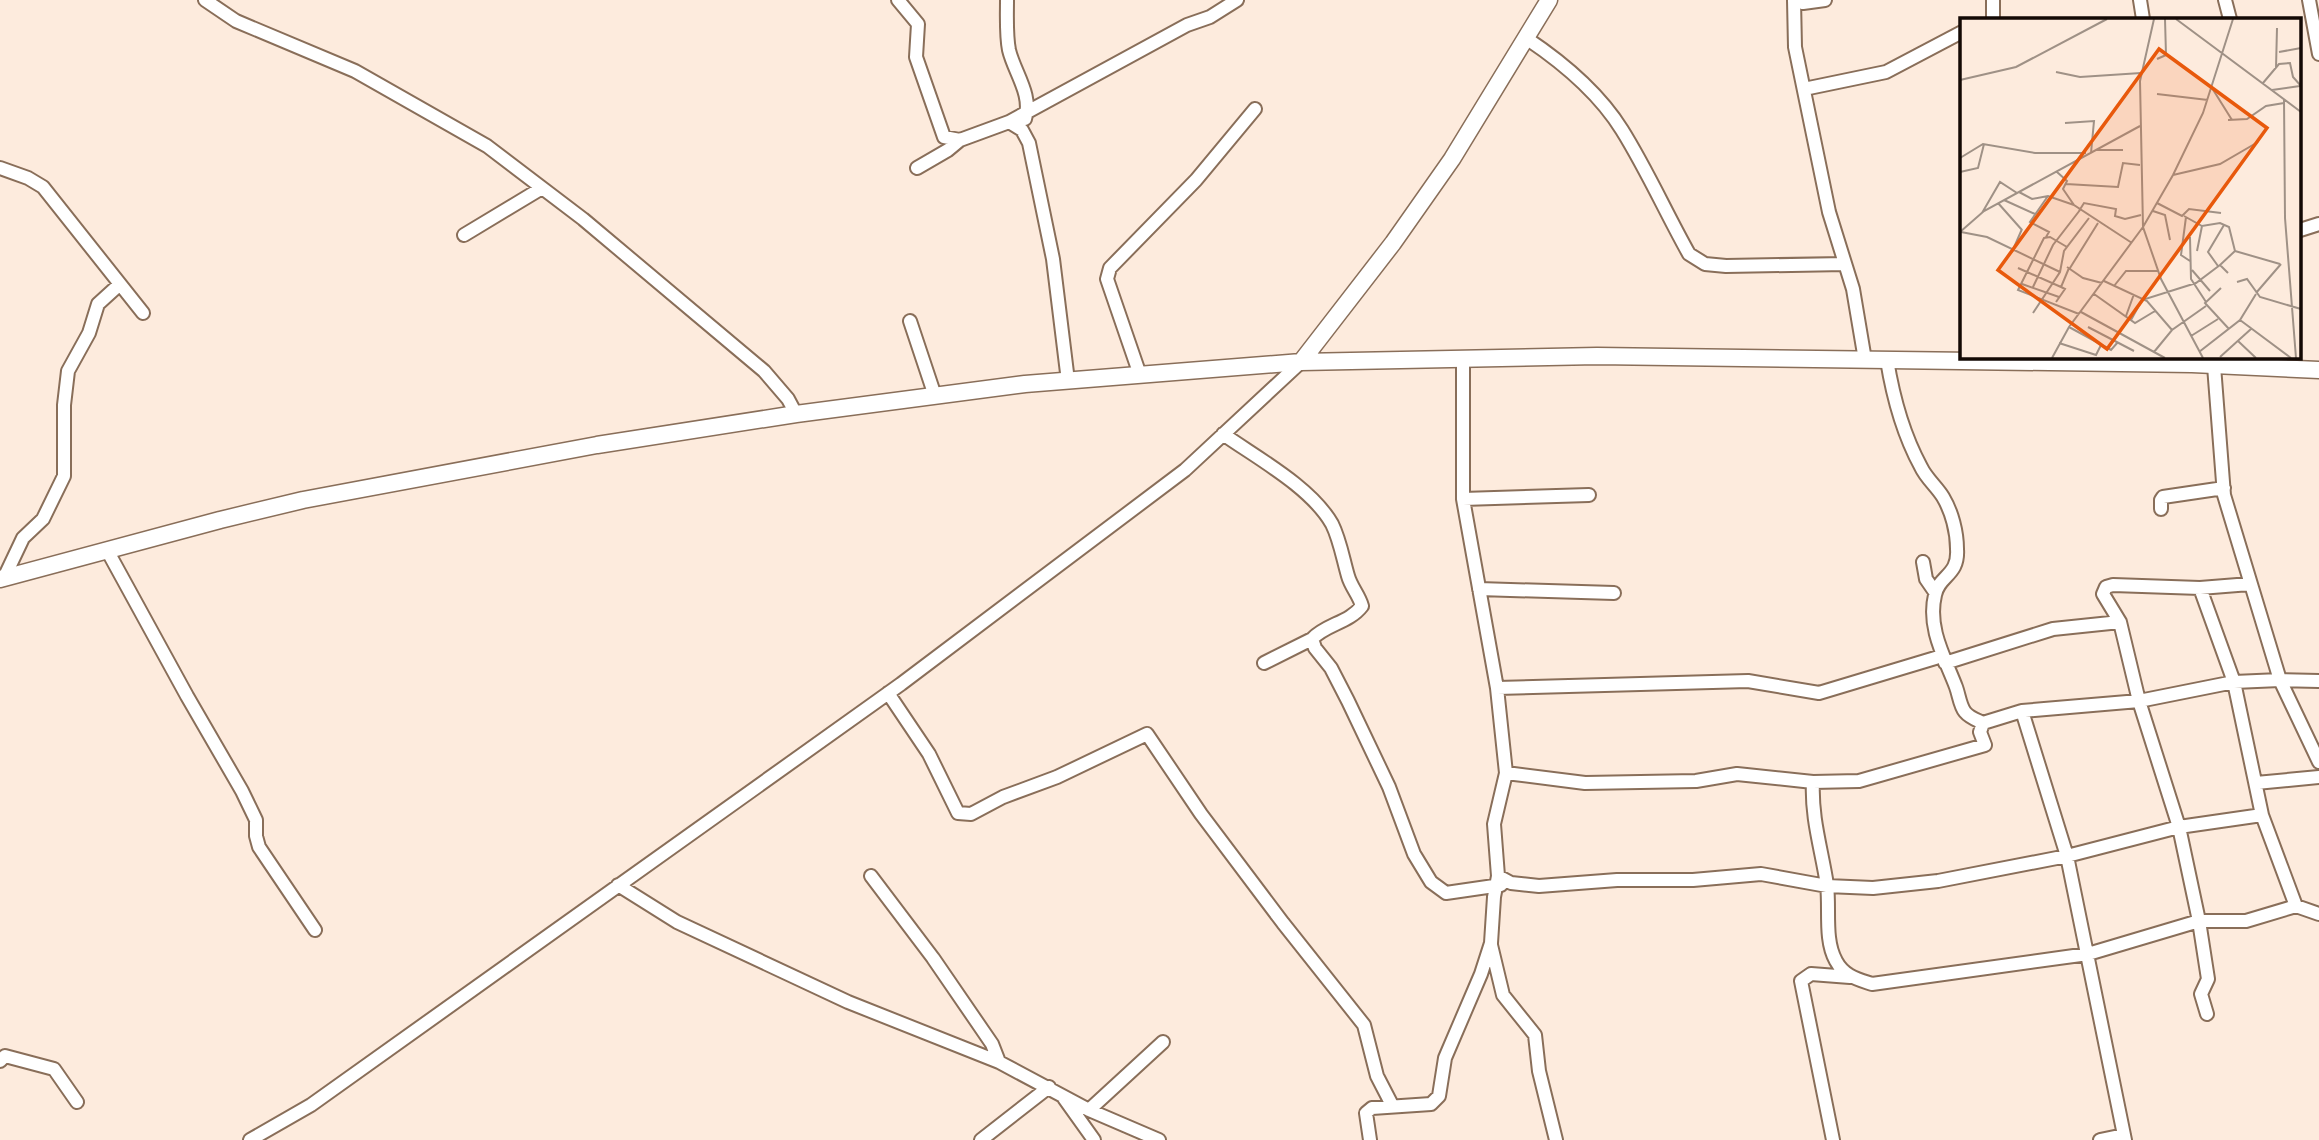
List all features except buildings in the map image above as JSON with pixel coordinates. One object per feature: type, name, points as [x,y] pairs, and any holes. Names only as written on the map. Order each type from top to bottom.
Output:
[{"type":"main road","points":[[1301,362],[1430,191],[1549,0]]},
{"type":"main road","points":[[2,578],[303,500],[597,445],[796,414],[1068,381],[1301,362],[1597,356],[1865,360],[2192,360],[2214,366],[2319,370]]},
{"type":"street","points":[[205,0],[236,21],[355,71],[487,146],[583,219],[764,371],[788,399],[796,414]]},
{"type":"street","points":[[898,0],[918,24],[916,57],[944,137],[960,139]]},
{"type":"street","points":[[1007,0],[1009,50],[1022,82],[1027,112],[1022,130]]},
{"type":"street","points":[[918,168],[948,150],[960,139],[1009,122],[1187,26],[1210,17],[1237,0]]},
{"type":"street","points":[[1825,0],[1803,3],[1796,0],[1795,47],[1829,212],[1853,289],[1865,360]]},
{"type":"street","points":[[1993,0],[1993,18]]},
{"type":"street","points":[[2140,0],[2143,18]]},
{"type":"street","points":[[2225,0],[2230,18]]},
{"type":"street","points":[[2309,0],[2319,54]]},
{"type":"street","points":[[1804,89],[1886,72],[1960,33]]},
{"type":"street","points":[[1526,38],[1554,56],[1594,95],[1621,128],[1689,254],[1705,264],[1726,266],[1845,264]]},
{"type":"street","points":[[1140,375],[1107,279],[1110,268],[1196,180],[1255,109]]},
{"type":"street","points":[[1009,122],[1022,130],[1030,143],[1053,259],[1068,381]]},
{"type":"street","points":[[0,168],[29,178],[43,187],[144,313]]},
{"type":"street","points":[[464,234],[542,188]]},
{"type":"street","points":[[2302,229],[2319,224]]},
{"type":"street","points":[[2,578],[23,538],[43,519],[64,476],[64,405],[68,371],[89,333],[98,304],[120,284]]},
{"type":"street","points":[[910,321],[935,396]]},
{"type":"street","points":[[1370,1140],[1366,1113],[1371,1108],[1431,1104],[1439,1096],[1446,1058],[1477,984],[1490,943],[1497,881],[1494,824],[1506,773],[1497,688],[1463,499],[1463,359]]},
{"type":"street","points":[[1506,773],[1584,783],[1696,781],[1737,774],[1813,782],[1859,781],[1985,745],[1978,724],[1963,710],[1943,659],[1933,612],[1935,592],[1956,565],[1958,549],[1951,514],[1943,496],[1922,471],[1909,443],[1892,390],[1887,360]]},
{"type":"street","points":[[250,1140],[312,1105],[888,693],[1185,470],[1301,362]]},
{"type":"street","points":[[2214,366],[2224,488],[2280,680],[2319,762]]},
{"type":"street","points":[[1223,434],[1298,487],[1316,503],[1332,525],[1349,579],[1362,606],[1355,615],[1318,632],[1312,639],[1264,663]]},
{"type":"street","points":[[2161,509],[2163,497],[2224,488]]},
{"type":"street","points":[[1463,499],[1589,495]]},
{"type":"street","points":[[107,550],[242,791],[256,820],[259,847],[315,930]]},
{"type":"street","points":[[1923,562],[1926,579],[1935,592]]},
{"type":"street","points":[[2207,1014],[2200,994],[2208,979],[2179,827],[2139,701],[2120,622],[2104,594],[2106,587],[2113,585],[2200,588],[2250,584]]},
{"type":"street","points":[[2200,588],[2234,682],[2262,815],[2296,906]]},
{"type":"street","points":[[1479,589],[1614,593]]},
{"type":"street","points":[[1497,688],[1748,681],[1819,693],[2053,629],[2120,622]]},
{"type":"street","points":[[1312,639],[1315,648],[1331,668],[1389,787],[1414,854],[1431,882],[1446,893],[1497,881],[1539,886],[1617,880],[1693,880],[1760,874],[1827,886],[1873,888],[1938,881],[2067,856],[2179,827],[2262,815]]},
{"type":"street","points":[[1978,724],[2022,711],[2139,701],[2234,682],[2319,681]]},
{"type":"street","points":[[888,693],[929,754],[951,804],[963,815],[1057,777],[1147,734],[1201,814],[1364,1026],[1377,1076],[1392,1105]]},
{"type":"street","points":[[2022,711],[2067,856],[2124,1137],[2100,1140]]},
{"type":"street","points":[[2256,783],[2319,776]]},
{"type":"street","points":[[1813,782],[1812,801],[1827,886],[1830,949],[1837,964],[1850,977]]},
{"type":"street","points":[[871,876],[933,958],[992,1044],[999,1062]]},
{"type":"street","points":[[618,885],[677,922],[824,990],[999,1062],[1089,1110],[1159,1140]]},
{"type":"street","points":[[1833,1140],[1801,981],[1811,974],[1850,977],[1872,984],[2088,954],[2199,921],[2246,921],[2296,906],[2319,914]]},
{"type":"street","points":[[1490,943],[1503,995],[1535,1035],[1539,1071],[1556,1140]]},
{"type":"street","points":[[1089,1110],[1163,1042]]},
{"type":"street","points":[[0,1061],[5,1056],[54,1069],[77,1102]]},
{"type":"street","points":[[981,1140],[1049,1087]]},
{"type":"street","points":[[1062,1094],[1094,1140]]}]
